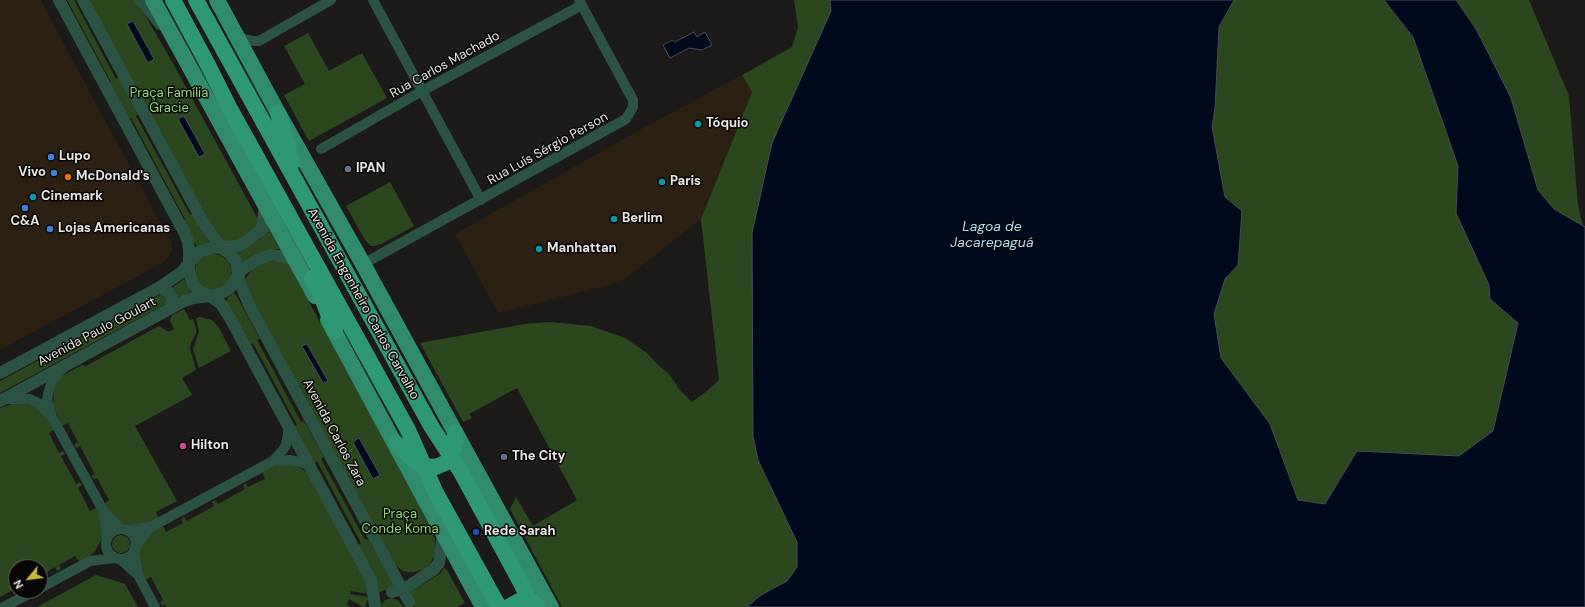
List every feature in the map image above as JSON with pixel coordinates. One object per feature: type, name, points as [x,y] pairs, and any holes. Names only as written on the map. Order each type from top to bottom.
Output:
[{"type":"highway","name":"Avenida Engenheiro Carlos Carvalho","points":[[174,0],[230,110],[414,442],[434,491],[499,607]]},
{"type":"highway","name":"Avenida Engenheiro Carlos Carvalho","points":[[196,0],[431,426],[451,456],[476,499],[534,605]]},
{"type":"highway","points":[[230,110],[235,125],[320,293],[335,331]]},
{"type":"highway","points":[[278,113],[302,193]]},
{"type":"highway","points":[[396,443],[416,462],[423,466],[433,467],[447,462],[451,456],[455,441],[455,432]]},
{"type":"highway","points":[[508,607],[521,600],[534,605]]},
{"type":"main road","points":[[152,0],[176,46],[335,331],[483,607]]},
{"type":"main road","name":"Avenida Engenheiro Carlos Carvalho","points":[[217,0],[551,607]]},
{"type":"street","points":[[59,0],[184,232],[188,241],[190,263],[188,272],[193,284],[199,291],[210,296],[221,304],[230,318],[371,580],[375,606]]},
{"type":"street","points":[[83,0],[203,222],[221,248],[233,257],[238,275]]},
{"type":"street","points":[[141,0],[176,46]]},
{"type":"street","points":[[236,37],[254,41],[259,40],[330,0]]},
{"type":"street","points":[[373,0],[481,200]]},
{"type":"street","name":"Rua Carlos Machado","points":[[321,149],[580,2]]},
{"type":"street","name":"Rua Luís Sérgio Person","points":[[363,264],[622,123],[631,112],[634,103],[633,100],[580,2]]},
{"type":"street","points":[[190,263],[199,252],[205,249],[238,246],[258,233],[262,228],[265,206]]},
{"type":"street","points":[[210,296],[222,293],[230,288],[243,269],[266,256],[276,255],[294,258]]},
{"type":"street","name":"Avenida Paulo Goulart","points":[[0,373],[160,287],[182,272],[190,263]]},
{"type":"street","name":"Avenida Carlos Zara","points":[[238,275],[250,307],[386,560],[397,590]]},
{"type":"street","points":[[160,287],[171,296],[172,300],[170,309]]},
{"type":"street","name":"Avenida Paulo Goulart","points":[[2,400],[170,309],[194,298],[210,296]]},
{"type":"street","points":[[65,366],[52,380],[48,394],[48,401],[52,416],[104,512],[123,530],[134,536],[138,575],[155,607]]},
{"type":"street","points":[[2,400],[30,399],[40,404],[52,416]]},
{"type":"street","points":[[48,584],[90,561],[129,556],[152,527],[273,461],[283,450],[286,444],[289,427]]},
{"type":"street","points":[[273,461],[290,460],[304,463],[311,468]]},
{"type":"street","points":[[104,512],[107,550],[138,575]]},
{"type":"street","points":[[90,561],[113,531],[152,527]]},
{"type":"street","points":[[375,606],[381,596],[397,590],[425,576],[433,570],[439,563],[443,533]]},
{"type":"street","points":[[386,560],[398,572],[407,576],[415,578],[425,576]]},
{"type":"street","points":[[397,590],[410,605]]},
{"type":"street","points":[[4,607],[19,599]]},
{"type":"shaded area","points":[[0,0],[41,0],[171,241],[172,252],[164,262],[0,350]]},
{"type":"shaded area","points":[[742,75],[752,92],[701,219],[621,282],[498,313],[455,234],[645,127]]},
{"type":"green space","points":[[67,0],[74,0],[116,79],[119,77],[139,114],[136,116],[190,215],[193,214],[209,242],[208,244],[197,247],[182,220],[185,219],[131,118],[128,119],[108,83],[111,82]]},
{"type":"green space","name":"Praça Família Gracie","points":[[88,0],[136,0],[170,58],[259,221],[258,226],[238,242],[224,242],[218,238]]},
{"type":"green space","points":[[794,0],[830,0],[831,11],[758,460],[797,542],[797,567],[787,581],[761,595],[747,607],[562,607],[510,509],[516,497],[533,526],[577,500],[517,388],[469,414],[472,418],[463,422],[420,343],[525,324],[549,322],[591,326],[625,338],[647,353],[670,375],[679,389],[692,402],[719,380],[701,219],[752,92],[742,75],[792,47],[798,27]]},
{"type":"green space","points":[[1234,0],[1384,0],[1413,37],[1458,166],[1456,213],[1489,285],[1490,299],[1518,323],[1493,431],[1459,456],[1357,451],[1325,504],[1298,500],[1270,424],[1221,358],[1213,314],[1225,279],[1238,265],[1212,127],[1215,108],[1219,27]]},
{"type":"green space","points":[[1456,0],[1529,0],[1569,96],[1578,205],[1583,226],[1554,209],[1538,190],[1511,98],[1476,29]]},
{"type":"green space","points":[[308,33],[329,71],[362,53],[387,98],[309,141],[284,95],[305,84],[284,46]]},
{"type":"green space","points":[[390,182],[414,226],[383,243],[376,246],[371,246],[365,240],[346,206]]},
{"type":"green space","points":[[268,227],[280,249],[269,250],[244,265],[234,252],[248,247],[260,239]]},
{"type":"green space","points":[[217,254],[226,259],[230,265],[230,279],[226,285],[217,290],[209,290],[200,285],[196,279],[195,268],[200,259],[206,255]]},
{"type":"green space","name":"Praça Conde Koma","points":[[266,261],[288,263],[429,523],[435,540],[435,554],[430,564],[425,569],[408,572],[403,571],[394,564],[247,293],[245,279],[252,270]]},
{"type":"green space","points":[[184,279],[191,292],[174,299],[169,290]]},
{"type":"green space","points":[[234,293],[260,339],[257,340],[301,422],[304,421],[324,457],[321,459],[365,540],[368,539],[396,589],[391,588],[378,593],[358,545],[361,543],[317,461],[314,463],[294,426],[297,425],[253,343],[250,345],[226,301],[229,296]]},
{"type":"green space","points":[[161,294],[164,294],[167,303],[0,393],[0,381]]},
{"type":"green space","points":[[184,309],[190,320],[193,319],[196,328],[196,333],[190,349],[196,370],[182,378],[192,395],[135,426],[177,501],[156,512],[159,519],[149,524],[126,525],[115,519],[104,504],[109,500],[97,478],[93,479],[91,476],[95,474],[80,446],[76,448],[74,445],[78,442],[68,423],[62,426],[53,405],[54,387],[58,380],[64,375],[82,365],[86,366],[159,326],[169,332],[174,329],[170,321],[172,315]]},
{"type":"green space","points":[[200,317],[212,320],[218,326],[231,351],[199,368],[193,349],[199,332],[196,318]]},
{"type":"green space","points":[[15,403],[29,403],[44,413],[54,430],[49,433],[59,453],[63,451],[65,454],[61,456],[76,484],[80,482],[82,485],[78,488],[90,511],[96,508],[100,515],[103,537],[95,551],[89,557],[79,562],[75,556],[59,565],[61,569],[57,571],[55,567],[48,571],[48,559],[8,559],[8,592],[0,597],[0,408]]},
{"type":"green space","points":[[283,464],[301,468],[309,474],[366,578],[368,594],[351,591],[350,594],[369,597],[365,607],[349,599],[347,605],[351,607],[167,607],[165,604],[162,606],[160,602],[163,600],[151,577],[145,580],[140,568],[139,550],[141,543],[153,531],[163,526],[166,532],[183,523],[181,519],[184,517],[187,521],[214,506],[212,502],[215,500],[218,504],[245,489],[243,485],[246,483],[248,487],[265,479],[262,472],[274,466]]},
{"type":"green space","points":[[117,535],[125,535],[130,540],[128,551],[125,553],[117,553],[112,548],[112,540]]},
{"type":"green space","points":[[444,567],[465,603],[457,607],[415,607],[410,592],[441,573]]},
{"type":"green space","points":[[96,575],[125,584],[138,607],[37,607]]},
{"type":"green space","points":[[392,598],[399,601],[403,607],[380,607],[385,600]]},
{"type":"water","name":"Lagoa de Jacarepaguá","points":[[830,0],[1234,0],[1219,27],[1215,108],[1212,127],[1225,197],[1242,211],[1238,265],[1225,279],[1214,314],[1221,358],[1270,424],[1298,500],[1325,504],[1357,451],[1459,456],[1493,431],[1518,323],[1490,299],[1489,285],[1456,213],[1458,166],[1413,37],[1384,0],[1456,0],[1476,29],[1511,98],[1538,190],[1554,209],[1585,227],[1585,607],[747,607],[761,595],[787,581],[797,567],[797,542],[758,460],[753,436],[752,233],[772,143],[831,11]]},
{"type":"water","points":[[133,21],[154,59],[148,63],[127,24]]},
{"type":"water","points":[[694,32],[697,37],[705,32],[712,45],[702,50],[689,48],[670,58],[663,45],[673,40],[675,42]]},
{"type":"water","points":[[184,116],[205,154],[199,157],[178,119]]},
{"type":"water","points":[[307,344],[328,381],[323,383],[302,346]]},
{"type":"water","points":[[359,438],[380,475],[373,479],[353,442]]},
{"type":"place","name":"Tóquio","points":[[698,124]]},
{"type":"place","name":"Lupo","points":[[51,157]]},
{"type":"place","name":"IPAN","points":[[348,169]]},
{"type":"place","name":"Vivo","points":[[54,173]]},
{"type":"place","name":"McDonald's","points":[[68,177]]},
{"type":"place","name":"Paris","points":[[662,182]]},
{"type":"place","name":"Cinemark","points":[[33,197]]},
{"type":"place","name":"C&A","points":[[25,208]]},
{"type":"place","name":"Berlim","points":[[614,219]]},
{"type":"place","name":"Lojas Americanas","points":[[50,229]]},
{"type":"place","name":"Manhattan","points":[[539,249]]},
{"type":"place","name":"Hilton","points":[[183,446]]},
{"type":"place","name":"The City","points":[[504,457]]},
{"type":"place","name":"Rede Sarah","points":[[476,532]]}]
